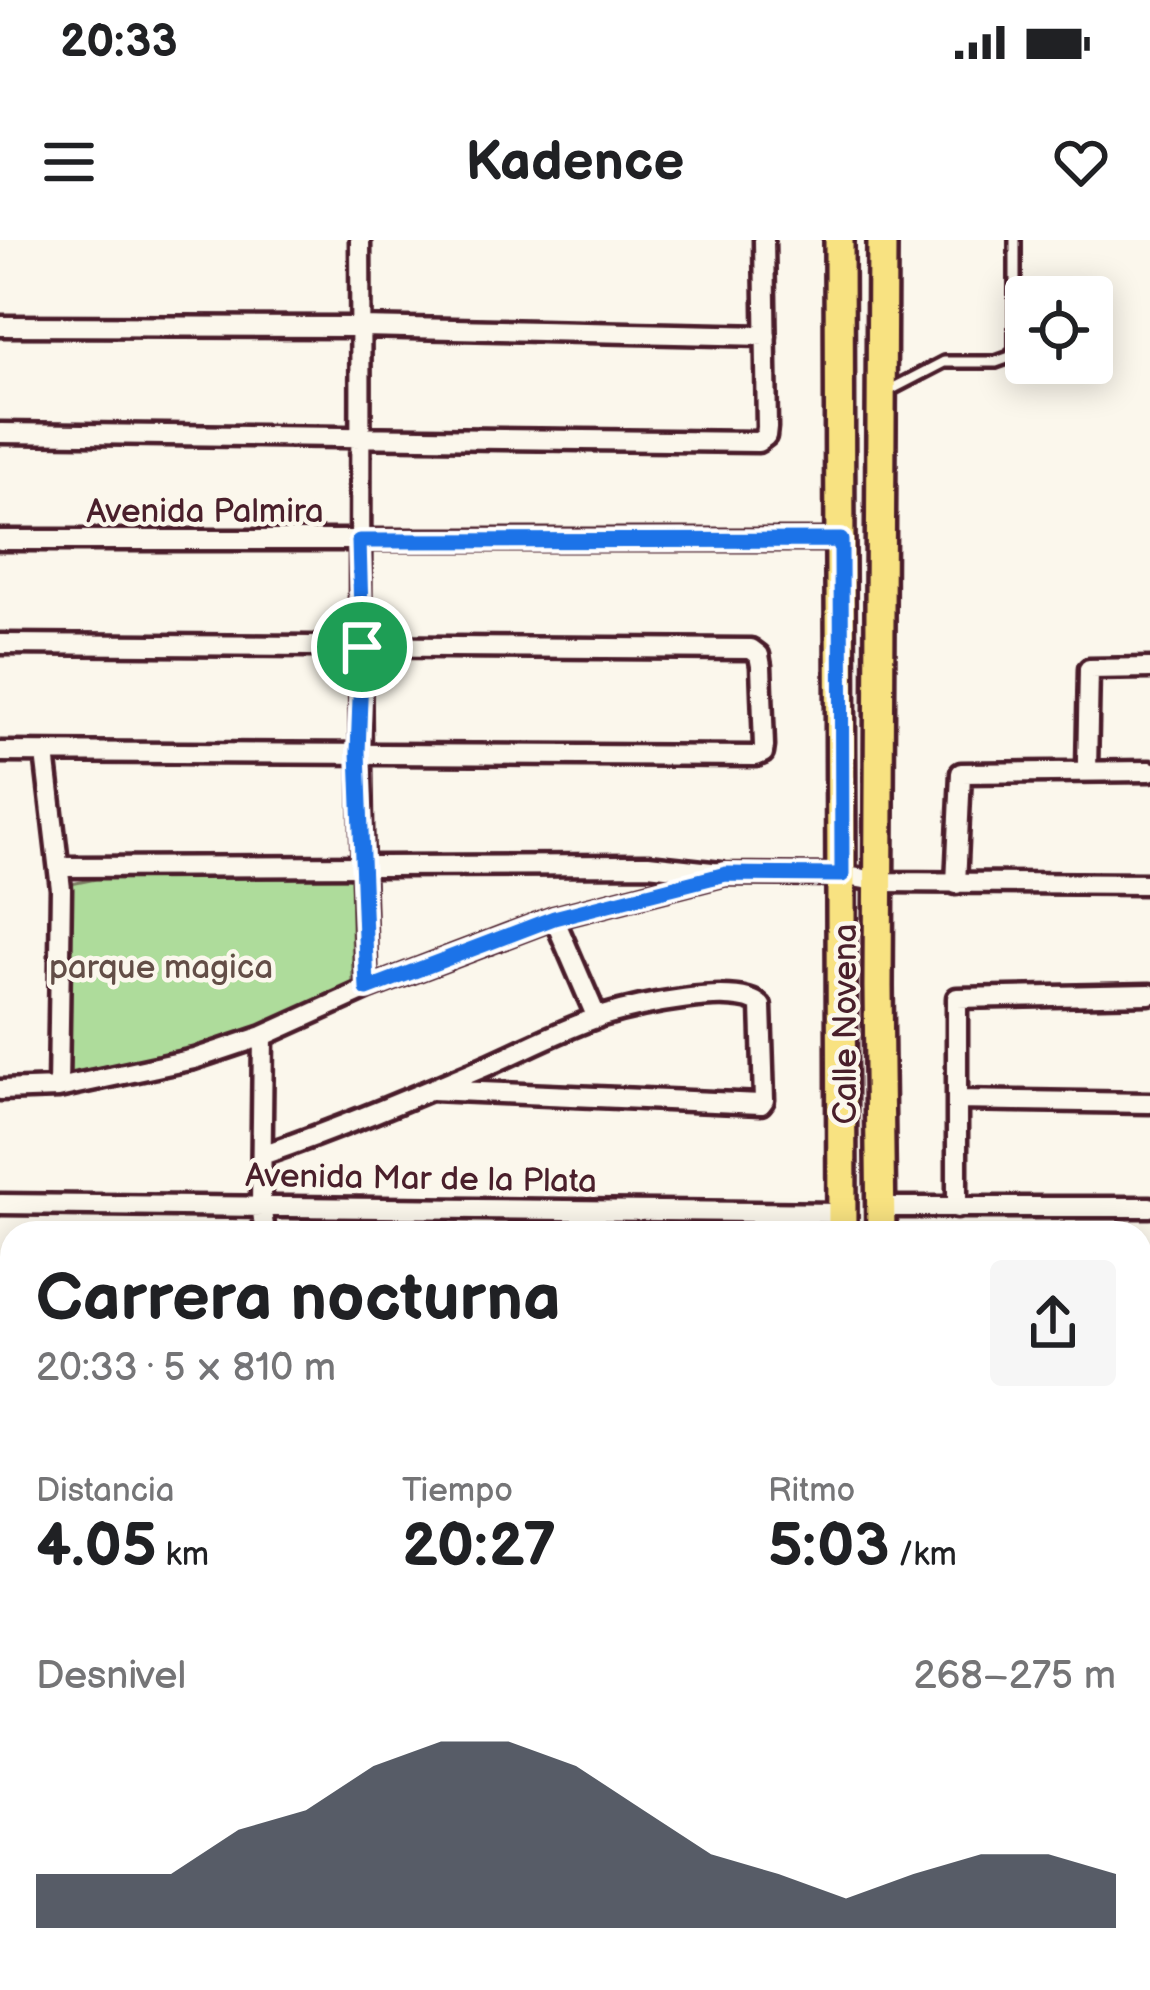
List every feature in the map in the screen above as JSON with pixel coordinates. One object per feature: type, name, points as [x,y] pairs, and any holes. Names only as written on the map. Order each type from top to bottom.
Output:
[{"type":"main road","name":"Calle Novena","points":[[838,240],[842,1221]]},
{"type":"main road","name":"Calle Novena","points":[[880,1220],[882,240]]},
{"type":"street","points":[[360,240],[358,752],[367,989]]},
{"type":"street","points":[[0,433],[758,442],[766,436],[764,240]]},
{"type":"street","points":[[0,326],[361,327],[766,336]]},
{"type":"street","name":"Avenida Palmira","points":[[0,540],[841,540]]},
{"type":"street","points":[[0,644],[751,650],[759,655],[763,753],[0,752]]},
{"type":"street","points":[[1087,770],[1089,669],[1150,668]]},
{"type":"street","points":[[45,753],[60,867],[58,1088]]},
{"type":"street","points":[[956,884],[961,772],[1150,771]]},
{"type":"street","points":[[60,867],[603,865],[703,868],[726,874],[842,875],[881,883],[1150,884]]},
{"type":"street","points":[[603,865],[648,888],[668,890]]},
{"type":"street","points":[[603,865],[614,873],[618,884],[609,903]]},
{"type":"street","points":[[0,1090],[58,1088],[194,1059],[263,1036],[367,989],[554,918],[726,874]]},
{"type":"street","points":[[554,918],[597,1018]]},
{"type":"street","points":[[957,1208],[957,998],[1150,994]]},
{"type":"street","points":[[262,1155],[432,1090],[597,1018],[694,997],[759,1001],[761,1104],[432,1090]]},
{"type":"street","points":[[263,1036],[263,1221]]},
{"type":"street","points":[[958,1100],[1150,1103]]},
{"type":"street","name":"Avenida Mar de la Plata","points":[[0,1204],[261,1204],[781,1221]]},
{"type":"street","points":[[880,1220],[957,1208],[1150,1208]]},
{"type":"lane","points":[[882,394],[944,362],[996,362],[1010,357],[1015,348],[1015,240]]},
{"type":"green space","name":"parque magica","points":[[351,875],[353,989],[204,1048],[68,1073],[71,884],[96,879]]},
{"type":"route","points":[[841,540],[842,875],[726,874],[554,918],[367,989],[358,752],[362,647],[359,541],[841,540]]}]
